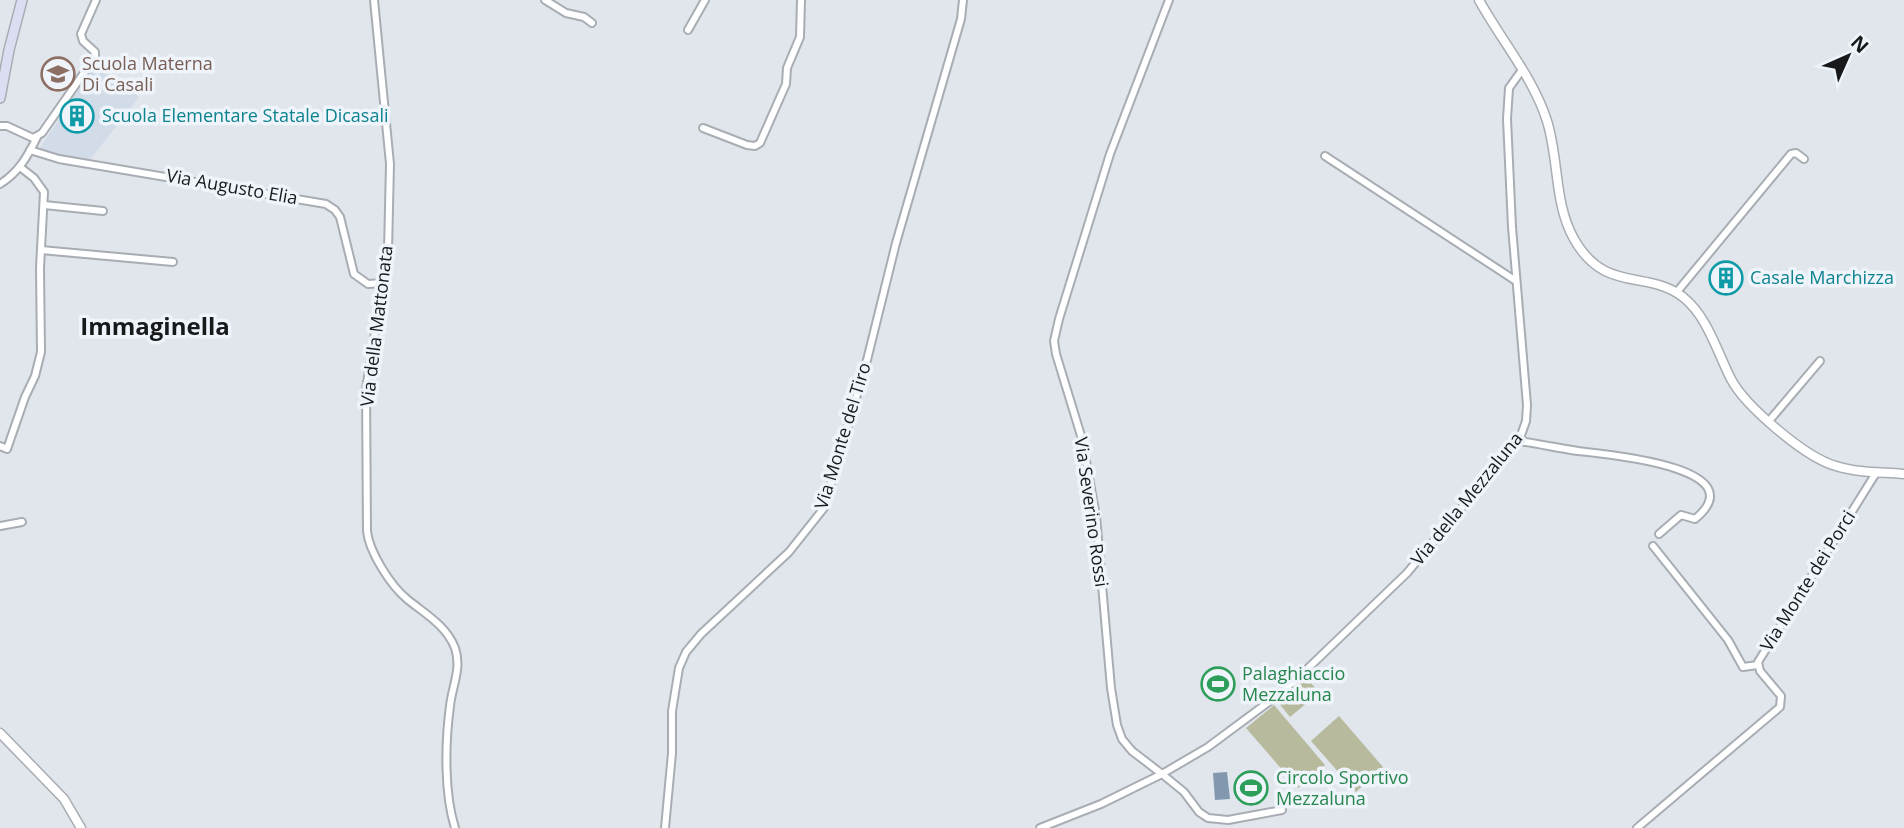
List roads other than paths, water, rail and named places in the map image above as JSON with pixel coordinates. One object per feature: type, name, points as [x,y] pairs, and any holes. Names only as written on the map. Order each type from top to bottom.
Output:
[{"type":"main road","points":[[0,94],[24,0]]},
{"type":"street","points":[[0,184],[20,167],[35,138],[95,57],[95,52],[83,41],[81,34],[96,0]]},
{"type":"street","name":"Via della Mattonata","points":[[374,0],[390,164],[388,251],[366,389],[367,538],[399,591],[435,620],[455,650],[458,668],[449,710],[447,786],[455,828]]},
{"type":"street","points":[[545,0],[566,13],[584,17],[592,23]]},
{"type":"street","points":[[688,30],[705,0]]},
{"type":"street","points":[[703,128],[747,145],[758,145],[786,84],[787,68],[800,37],[801,0]]},
{"type":"street","name":"Via Monte del Tiro","points":[[665,828],[672,753],[672,711],[675,685],[683,658],[701,634],[789,552],[815,521],[827,500],[867,360],[896,243],[961,19],[963,0]]},
{"type":"street","name":"Via Severino Rossi","points":[[1162,774],[1132,751],[1122,739],[1117,725],[1111,688],[1096,516],[1083,445],[1055,354],[1054,341],[1110,153],[1169,0]]},
{"type":"street","points":[[1479,0],[1522,70],[1548,124],[1563,212],[1577,244],[1591,261],[1608,273],[1676,293],[1691,305],[1701,318],[1737,390],[1802,448],[1822,461],[1847,469],[1904,474]]},
{"type":"street","name":"Via della Mezzaluna","points":[[1040,828],[1101,804],[1162,774],[1202,751],[1278,695],[1407,573],[1519,440],[1526,421],[1527,402],[1516,281],[1507,99],[1511,84],[1522,70]]},
{"type":"street","points":[[0,125],[35,138]]},
{"type":"street","name":"Via Augusto Elia","points":[[30,150],[70,162],[175,177],[326,204],[340,217],[354,274],[368,284],[383,284]]},
{"type":"street","points":[[1676,293],[1791,154],[1796,153],[1804,159]]},
{"type":"street","points":[[1325,156],[1516,281]]},
{"type":"street","points":[[0,446],[7,449],[41,352],[44,191],[28,172],[20,167]]},
{"type":"street","points":[[44,205],[103,211]]},
{"type":"street","points":[[41,250],[173,262]]},
{"type":"street","points":[[1769,421],[1820,361]]},
{"type":"street","points":[[1519,440],[1652,461],[1676,468],[1697,479],[1709,493],[1708,506],[1695,519],[1681,515],[1659,534]]},
{"type":"street","name":"Via Monte dei Porci","points":[[1637,828],[1780,707],[1783,701],[1781,696],[1758,665],[1825,551],[1876,473]]},
{"type":"street","points":[[0,526],[22,522]]},
{"type":"street","points":[[1653,546],[1728,640],[1743,667],[1758,665]]},
{"type":"street","points":[[0,733],[64,800],[81,828]]},
{"type":"street","points":[[1162,774],[1184,792],[1199,813],[1208,818],[1228,820],[1282,810]]},
{"type":"water","points":[[1227,772],[1230,799],[1215,800],[1213,773]]},
{"type":"place","name":"Scuola Materna Di Casali","points":[[58,74]]},
{"type":"place","name":"Scuola Elementare Statale Dicasali","points":[[77,116]]},
{"type":"place","name":"Casale Marchizza","points":[[1726,278]]},
{"type":"place","name":"Palaghiaccio Mezzaluna","points":[[1218,684]]},
{"type":"place","name":"Circolo Sportivo Mezzaluna","points":[[1251,788]]},
{"type":"district","name":"Immaginella","points":[[155,327]]}]
